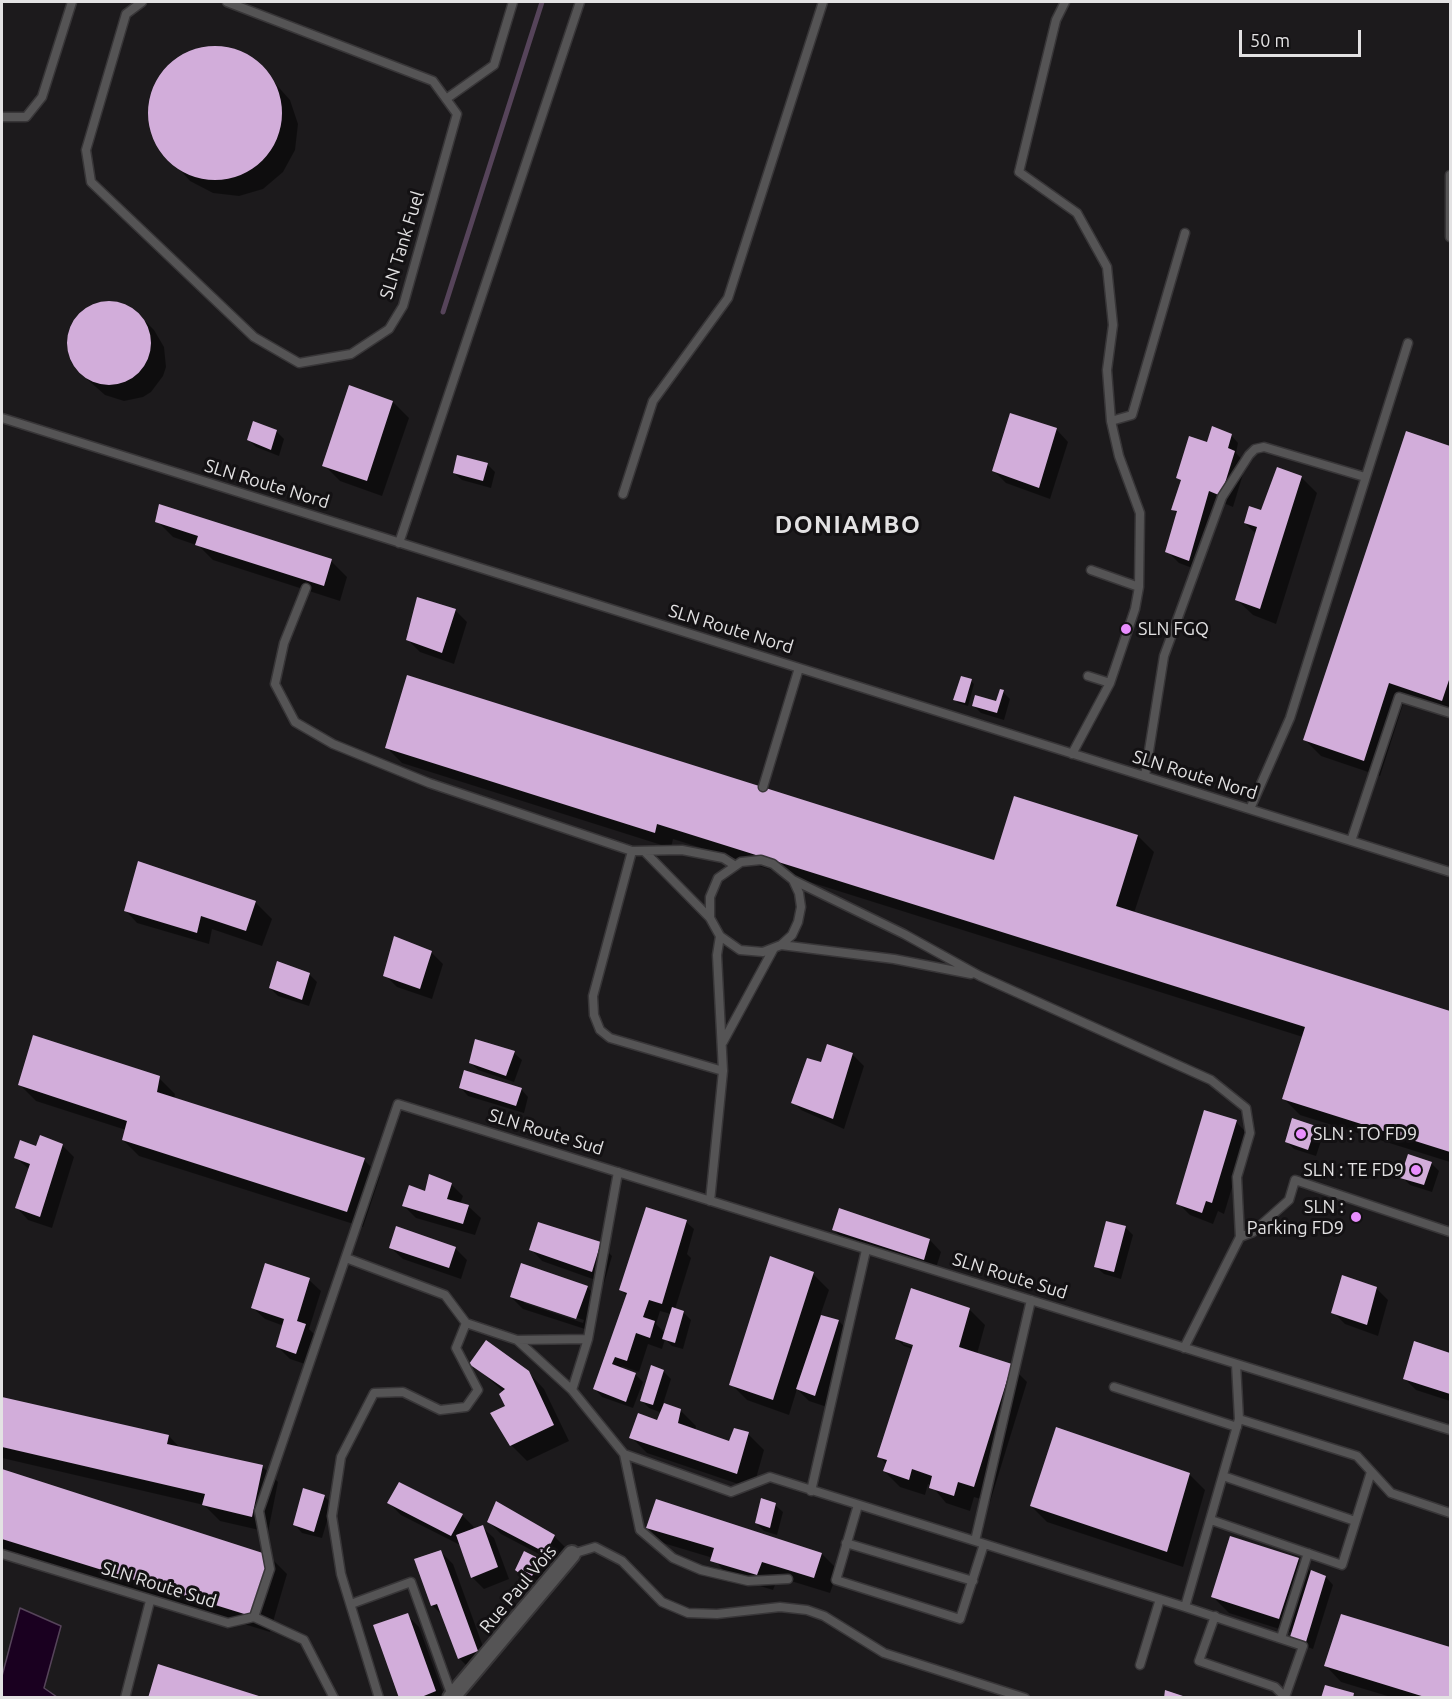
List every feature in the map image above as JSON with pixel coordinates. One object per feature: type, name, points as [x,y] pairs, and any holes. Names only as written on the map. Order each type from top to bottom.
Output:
[{"type":"street","name":"Rue Paul Vois","points":[[452,1697],[572,1554]]},
{"type":"lane","points":[[2,117],[26,117],[42,97],[72,2]]},
{"type":"lane","name":"SLN Tank Fuel","points":[[142,2],[126,14],[86,150],[91,182],[254,337],[299,363],[351,354],[389,329],[403,306],[457,114],[433,81],[227,2]]},
{"type":"lane","points":[[446,99],[494,65],[513,2]]},
{"type":"lane","points":[[399,543],[580,2]]},
{"type":"lane","points":[[623,494],[653,401],[728,297],[823,2]]},
{"type":"lane","points":[[1065,2],[1056,20],[1018,172],[1077,213],[1107,267],[1113,325],[1107,370],[1111,421],[1119,456],[1140,513],[1139,588],[1136,609],[1110,683],[1072,754]]},
{"type":"lane","points":[[1450,175],[1450,237]]},
{"type":"lane","points":[[1111,421],[1132,415],[1185,233]]},
{"type":"lane","points":[[1250,809],[1290,718],[1408,343]]},
{"type":"lane","name":"SLN Route Nord","points":[[2,418],[1450,872]]},
{"type":"lane","points":[[1145,776],[1164,656],[1222,496],[1249,455],[1255,449],[1264,447],[1365,477]]},
{"type":"lane","points":[[1091,570],[1139,588]]},
{"type":"lane","points":[[306,588],[285,643],[275,684],[295,722],[333,744],[429,783],[632,851],[646,853],[682,850],[723,858],[734,865]]},
{"type":"lane","points":[[763,787],[799,668]]},
{"type":"lane","points":[[1088,676],[1110,683]]},
{"type":"lane","points":[[1351,841],[1399,697],[1450,713]]},
{"type":"lane","points":[[632,851],[593,996],[594,1015],[600,1030],[610,1038],[723,1071]]},
{"type":"lane","points":[[745,851],[748,860]]},
{"type":"lane","points":[[646,853],[710,918],[720,936],[729,944],[751,952],[778,947],[894,959],[980,976]]},
{"type":"lane","points":[[710,918],[710,897],[718,878],[734,865],[748,860],[773,864],[793,880],[904,934],[980,976],[1211,1080],[1246,1108],[1250,1133],[1237,1177],[1240,1237],[1184,1348]]},
{"type":"lane","points":[[723,1043],[778,947],[792,935],[798,922],[801,907],[799,893],[793,880]]},
{"type":"lane","points":[[710,1201],[723,1071],[717,956],[720,936]]},
{"type":"lane","name":"SLN Route Sud","points":[[2,1554],[228,1623],[254,1617],[270,1569],[259,1511],[398,1104],[1450,1430]]},
{"type":"lane","points":[[572,1390],[588,1339],[618,1172]]},
{"type":"lane","points":[[1240,1237],[1253,1232],[1288,1200],[1295,1180],[1450,1232]]},
{"type":"lane","points":[[811,1491],[866,1250]]},
{"type":"lane","points":[[346,1257],[445,1295],[466,1323],[517,1340],[588,1339]]},
{"type":"lane","points":[[975,1541],[1031,1300]]},
{"type":"lane","points":[[379,1698],[341,1574],[332,1516],[341,1457],[374,1394],[403,1392],[440,1410],[466,1407],[478,1389],[456,1348],[466,1323]]},
{"type":"lane","points":[[517,1340],[572,1390],[624,1454],[640,1530],[673,1558],[701,1570],[748,1581],[788,1579]]},
{"type":"lane","points":[[1185,1607],[1238,1423],[1236,1364]]},
{"type":"lane","points":[[1114,1387],[1357,1456],[1391,1493],[1450,1513]]},
{"type":"lane","points":[[624,1454],[731,1492],[770,1477],[1215,1616],[1303,1646],[1286,1697],[1275,1687],[1199,1660],[1215,1616]]},
{"type":"lane","points":[[1211,1520],[1342,1565],[1371,1472]]},
{"type":"lane","points":[[1223,1476],[1355,1521]]},
{"type":"lane","points":[[858,1505],[836,1580],[960,1619],[984,1544]]},
{"type":"lane","points":[[846,1543],[973,1581]]},
{"type":"lane","name":"Rue Paul Vois","points":[[572,1554],[595,1547],[622,1561],[662,1602],[688,1613],[717,1614],[780,1607],[807,1610],[824,1616],[884,1653],[1025,1698]]},
{"type":"lane","points":[[1281,1638],[1308,1553]]},
{"type":"lane","points":[[351,1604],[411,1582],[452,1697]]},
{"type":"lane","points":[[1140,1665],[1160,1599]]},
{"type":"lane","points":[[125,1698],[150,1601]]},
{"type":"lane","points":[[254,1617],[304,1640],[334,1698]]},
{"type":"shaded area","points":[[20,1608],[61,1626],[44,1688],[57,1697],[2,1697],[2,1676]]},
{"type":"building","points":[[215,46],[241,51],[263,65],[277,87],[282,113],[277,139],[263,161],[241,175],[215,180],[189,175],[167,161],[153,139],[148,113],[153,87],[167,65],[189,51]]},
{"type":"building","points":[[101,301],[117,301],[133,308],[144,319],[151,335],[148,359],[139,373],[117,385],[101,385],[85,378],[74,367],[67,351],[67,335],[74,319],[85,308]]},
{"type":"building","points":[[349,385],[393,401],[367,481],[322,466]]},
{"type":"building","points":[[1010,413],[1057,428],[1039,488],[992,471]]},
{"type":"building","points":[[253,421],[277,430],[271,450],[247,440]]},
{"type":"building","points":[[1212,426],[1232,434],[1228,448],[1235,451],[1221,496],[1209,491],[1189,561],[1165,552],[1177,511],[1171,510],[1181,480],[1176,478],[1189,436],[1207,442]]},
{"type":"building","points":[[1406,431],[1450,446],[1450,677],[1442,701],[1389,683],[1364,761],[1303,740]]},
{"type":"building","points":[[457,455],[488,463],[483,481],[453,473]]},
{"type":"building","points":[[1277,467],[1302,476],[1260,609],[1235,600],[1257,527],[1244,523],[1249,506],[1261,510]]},
{"type":"building","points":[[159,504],[332,559],[324,586],[195,545],[198,536],[155,522]]},
{"type":"building","points":[[417,597],[456,609],[442,653],[406,640]]},
{"type":"building","points":[[407,675],[994,860],[1014,796],[1138,835],[1116,906],[1450,1011],[1450,1152],[1282,1099],[1305,1027],[657,824],[655,833],[385,748]]},
{"type":"building","points":[[961,676],[972,679],[965,703],[953,700]]},
{"type":"building","points":[[1000,689],[1004,690],[997,713],[972,706],[975,695],[996,701]]},
{"type":"building","points":[[138,861],[256,901],[246,931],[201,916],[197,933],[124,911]]},
{"type":"building","points":[[394,936],[432,951],[420,989],[383,976]]},
{"type":"building","points":[[277,961],[310,973],[302,1000],[269,988]]},
{"type":"building","points":[[33,1035],[160,1076],[157,1092],[365,1158],[347,1212],[122,1140],[127,1121],[18,1085]]},
{"type":"building","points":[[475,1039],[515,1051],[506,1076],[469,1063]]},
{"type":"building","points":[[827,1044],[853,1053],[833,1119],[791,1103],[807,1058],[821,1062]]},
{"type":"building","points":[[464,1070],[522,1088],[516,1106],[459,1088]]},
{"type":"building","points":[[1204,1110],[1237,1120],[1212,1203],[1206,1201],[1202,1213],[1176,1204]]},
{"type":"building","name":"SLN : TO FD9","points":[[1292,1118],[1316,1126],[1308,1150],[1285,1142]]},
{"type":"building","points":[[40,1135],[63,1144],[40,1217],[15,1208],[30,1164],[14,1158],[20,1140],[36,1146]]},
{"type":"building","name":"SLN : TE FD9","points":[[1408,1154],[1432,1162],[1424,1185],[1400,1178]]},
{"type":"building","points":[[429,1174],[452,1183],[447,1199],[469,1205],[463,1224],[402,1206],[409,1185],[425,1191]]},
{"type":"building","points":[[646,1207],[687,1220],[662,1304],[649,1300],[643,1317],[655,1321],[650,1338],[636,1333],[627,1361],[615,1357],[612,1364],[636,1373],[626,1402],[593,1389],[627,1293],[619,1290]]},
{"type":"building","points":[[839,1208],[930,1239],[924,1260],[832,1230]]},
{"type":"building","points":[[1106,1221],[1126,1226],[1114,1272],[1094,1267]]},
{"type":"building","points":[[538,1222],[601,1242],[592,1272],[529,1250]]},
{"type":"building","points":[[396,1226],[456,1247],[449,1268],[389,1248]]},
{"type":"building","points":[[770,1256],[814,1272],[773,1400],[729,1385]]},
{"type":"building","points":[[265,1263],[310,1278],[297,1321],[306,1324],[296,1354],[276,1347],[284,1319],[251,1308]]},
{"type":"building","points":[[521,1263],[588,1286],[576,1319],[510,1297]]},
{"type":"building","points":[[1342,1275],[1377,1287],[1367,1325],[1331,1313]]},
{"type":"building","points":[[911,1288],[970,1308],[959,1347],[1012,1364],[974,1487],[958,1482],[954,1496],[929,1488],[932,1476],[912,1469],[909,1480],[883,1471],[887,1460],[877,1457],[913,1345],[895,1339]]},
{"type":"building","points":[[672,1307],[684,1311],[675,1343],[662,1339]]},
{"type":"building","points":[[821,1315],[839,1320],[815,1396],[796,1389]]},
{"type":"building","points":[[486,1340],[529,1371],[554,1425],[510,1446],[490,1413],[505,1406],[499,1394],[505,1389],[469,1364]]},
{"type":"building","points":[[1414,1341],[1450,1353],[1450,1394],[1403,1379]]},
{"type":"building","points":[[651,1365],[664,1370],[653,1405],[640,1401]]},
{"type":"building","points":[[2,1397],[169,1435],[167,1444],[263,1465],[252,1517],[202,1505],[205,1494],[2,1447]]},
{"type":"building","points":[[664,1403],[681,1409],[678,1423],[729,1441],[734,1428],[749,1432],[737,1474],[629,1438],[638,1413],[657,1420]]},
{"type":"building","points":[[1056,1427],[1190,1473],[1167,1552],[1030,1506]]},
{"type":"building","points":[[2,1469],[272,1556],[254,1617],[2,1539]]},
{"type":"building","points":[[399,1482],[463,1514],[451,1536],[387,1503]]},
{"type":"building","points":[[303,1488],[325,1495],[314,1532],[293,1525]]},
{"type":"building","points":[[761,1498],[776,1503],[770,1528],[755,1523]]},
{"type":"building","points":[[656,1499],[822,1553],[814,1578],[762,1562],[757,1575],[710,1561],[714,1548],[646,1528]]},
{"type":"building","points":[[496,1501],[555,1535],[546,1553],[487,1522]]},
{"type":"building","points":[[483,1525],[498,1567],[471,1578],[456,1535]]},
{"type":"building","points":[[1230,1536],[1299,1558],[1279,1619],[1211,1597]]},
{"type":"building","points":[[441,1550],[478,1651],[458,1659],[437,1604],[431,1606],[414,1559]]},
{"type":"building","points":[[524,1551],[542,1560],[532,1576],[521,1569],[519,1573],[515,1570]]},
{"type":"building","points":[[1311,1570],[1326,1576],[1306,1642],[1290,1637]]},
{"type":"building","points":[[408,1613],[436,1691],[419,1698],[399,1698],[373,1625]]},
{"type":"building","points":[[1341,1614],[1450,1647],[1450,1698],[1428,1698],[1324,1666]]},
{"type":"building","points":[[158,1664],[262,1697],[148,1698]]},
{"type":"building","points":[[1325,1685],[1354,1693],[1353,1698],[1321,1698]]},
{"type":"building","points":[[1165,1690],[1186,1697],[1186,1698],[1164,1698]]},
{"type":"waterway","points":[[443,312],[542,2]]},
{"type":"place","name":"SLN FGQ","points":[[1126,629]]},
{"type":"place","name":"SLN : TO FD9","points":[[1301,1134]]},
{"type":"place","name":"SLN : TE FD9","points":[[1416,1170]]},
{"type":"place","name":"SLN : Parking FD9","points":[[1356,1217]]},
{"type":"district","name":"DONIAMBO","points":[[848,525]]}]
